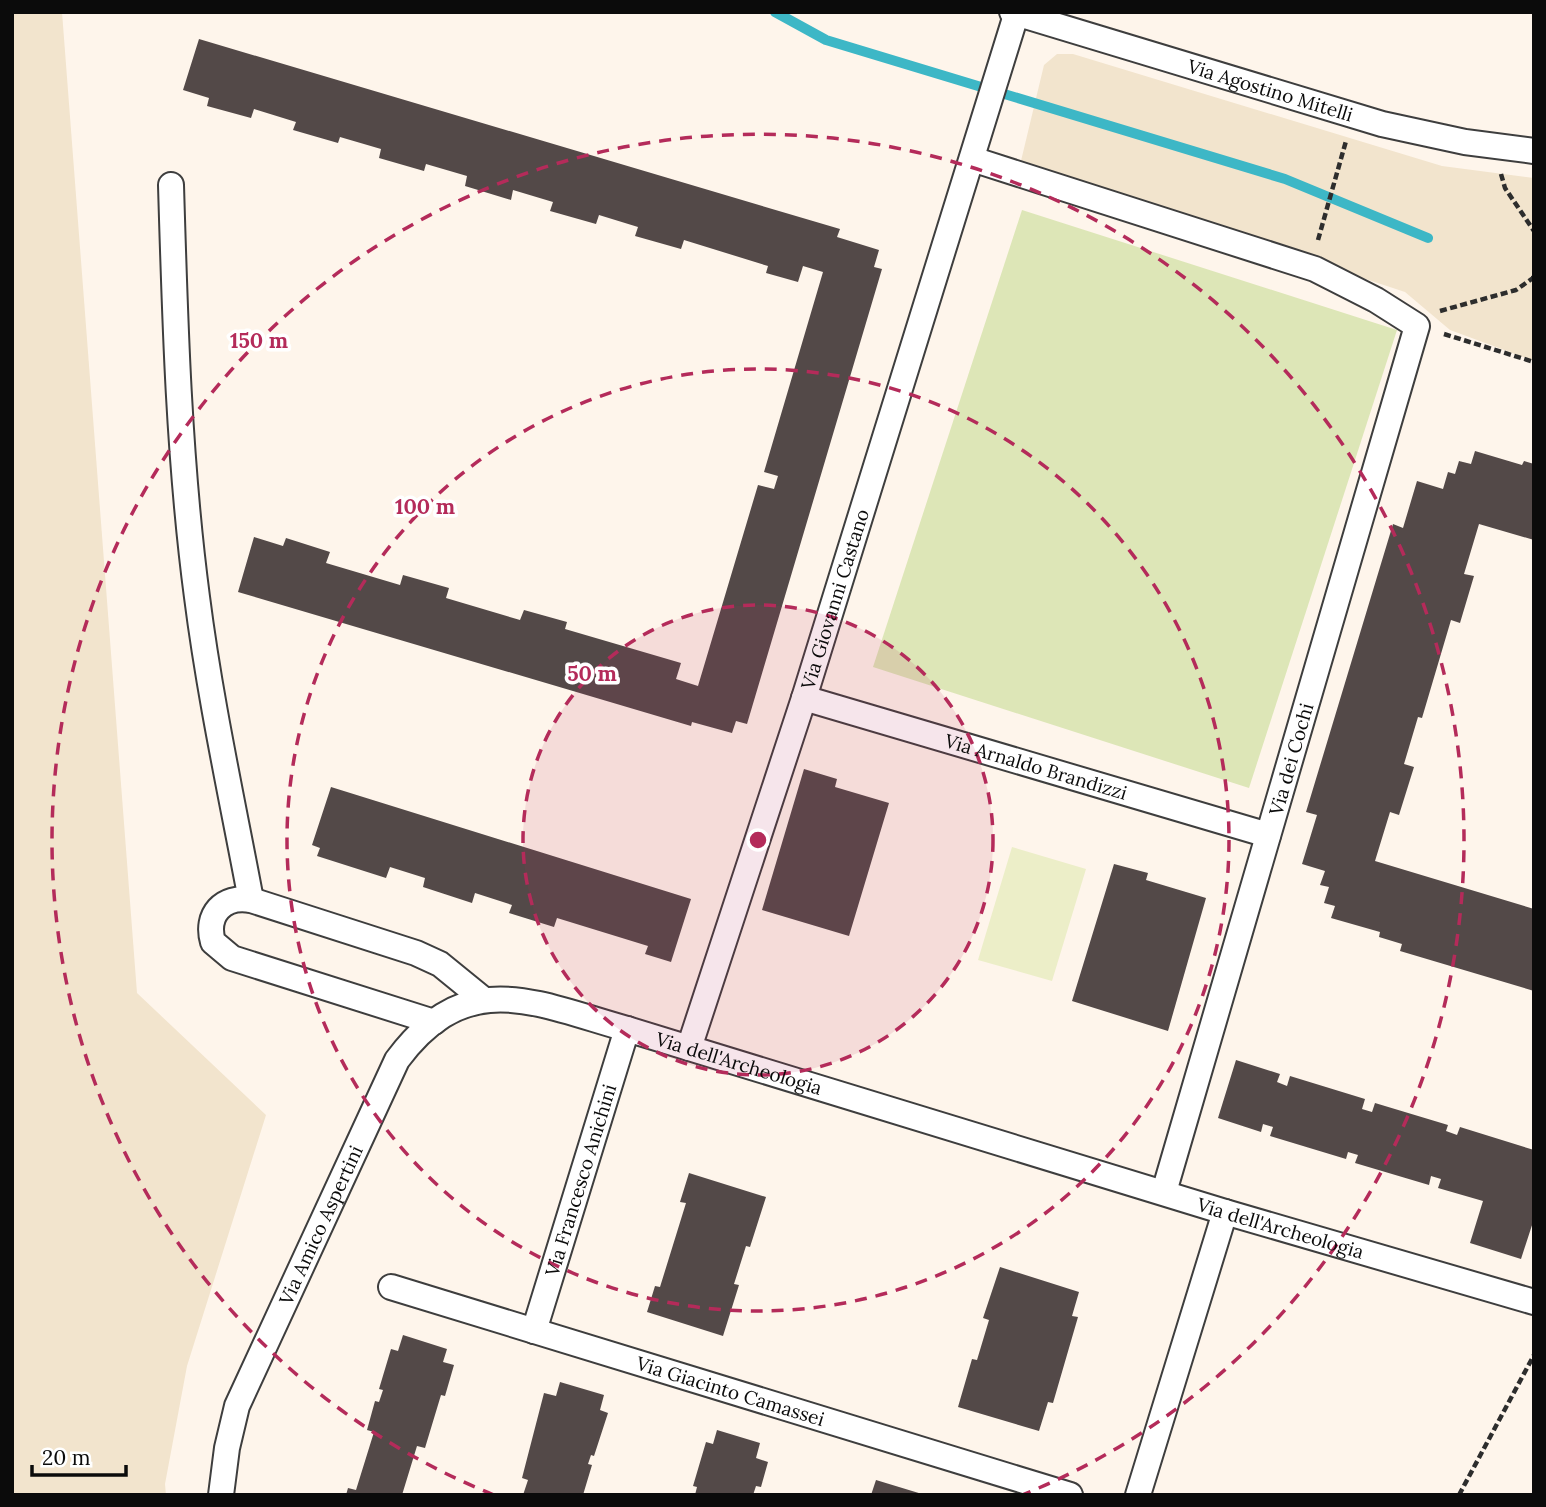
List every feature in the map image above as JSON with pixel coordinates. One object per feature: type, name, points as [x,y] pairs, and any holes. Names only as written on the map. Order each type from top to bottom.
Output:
[{"type":"street","name":"Via Giovanni Castano","points":[[689,1048],[804,698],[1006,50],[1014,13]]},
{"type":"street","name":"Via Agostino Mitelli","points":[[1014,13],[1353,117],[1494,146],[1534,151]]},
{"type":"street","points":[[974,154],[1315,269],[1376,300],[1417,326]]},
{"type":"street","points":[[171,185],[179,391],[194,572],[251,900]]},
{"type":"street","name":"Via dei Cochi","points":[[1164,1192],[1417,326]]},
{"type":"street","name":"Via Arnaldo Brandizzi","points":[[804,698],[1268,835]]},
{"type":"street","points":[[435,1022],[224,954],[211,934],[214,913],[227,901],[251,900],[416,953],[440,964],[483,999]]},
{"type":"street","name":"Via dell'Archeologia","points":[[483,999],[501,997],[531,1001],[627,1028],[1225,1212],[1534,1302]]},
{"type":"street","name":"Via Amico Aspertini","points":[[221,1495],[232,1425],[245,1387],[397,1060],[415,1037],[435,1022],[483,999]]},
{"type":"street","name":"Via Francesco Anichini","points":[[534,1331],[627,1028]]},
{"type":"street","points":[[1138,1495],[1225,1212]]},
{"type":"street","name":"Via Giacinto Camassei","points":[[391,1287],[1070,1495]]},
{"type":"path","points":[[1326,213],[1353,117]]},
{"type":"path","points":[[1494,146],[1505,188],[1534,231]]},
{"type":"path","points":[[1534,273],[1533,278],[1516,290],[1423,315],[1417,326],[1534,362]]},
{"type":"path","points":[[1459,1495],[1534,1355]]},
{"type":"shaded area","points":[[12,12],[62,12],[137,993],[266,1115],[187,1366],[165,1484],[166,1495],[12,1495]]},
{"type":"shaded area","points":[[1057,54],[1073,54],[1442,166],[1534,178],[1534,361],[1450,330],[1405,292],[1020,165],[1044,65]]},
{"type":"green space","points":[[1022,210],[1397,330],[1249,788],[873,667]]},
{"type":"green space","points":[[1012,847],[1086,869],[1052,981],[978,960]]},
{"type":"building","points":[[199,39],[840,229],[837,237],[879,250],[874,267],[882,269],[747,724],[736,721],[732,733],[692,722],[691,726],[238,592],[254,537],[283,546],[286,538],[330,552],[326,563],[400,585],[403,575],[449,588],[446,598],[520,620],[524,610],[567,622],[565,629],[681,663],[676,679],[698,686],[758,485],[774,489],[778,476],[764,472],[823,272],[803,266],[798,282],[766,273],[768,266],[684,240],[681,249],[635,236],[638,227],[599,215],[596,224],[550,211],[553,202],[513,190],[511,200],[465,186],[467,176],[426,164],[424,171],[379,158],[381,149],[340,137],[338,143],[293,130],[296,122],[254,109],[251,118],[207,106],[209,98],[183,90]]},
{"type":"building","points":[[1475,451],[1522,465],[1524,461],[1534,464],[1534,540],[1479,524],[1464,574],[1474,576],[1460,623],[1451,620],[1422,718],[1418,717],[1404,764],[1414,767],[1399,815],[1390,812],[1375,861],[1534,909],[1534,991],[1400,951],[1402,944],[1379,937],[1380,932],[1331,918],[1335,906],[1324,903],[1329,887],[1320,885],[1325,871],[1302,864],[1317,815],[1306,812],[1393,524],[1403,528],[1417,481],[1443,489],[1448,472],[1455,474],[1459,461],[1471,464]]},
{"type":"building","points":[[804,769],[837,779],[835,787],[889,803],[849,936],[762,910]]},
{"type":"building","points":[[331,787],[691,899],[671,962],[645,954],[648,946],[557,918],[554,927],[509,913],[512,905],[475,893],[472,903],[423,887],[425,878],[390,867],[386,878],[317,856],[320,848],[312,845]]},
{"type":"building","points":[[1114,864],[1148,873],[1146,880],[1206,898],[1168,1031],[1072,1001]]},
{"type":"building","points":[[1236,1060],[1280,1074],[1277,1082],[1287,1086],[1290,1076],[1365,1099],[1362,1109],[1372,1112],[1375,1103],[1448,1125],[1446,1131],[1457,1135],[1460,1127],[1534,1150],[1534,1219],[1521,1259],[1470,1243],[1483,1201],[1438,1188],[1441,1179],[1431,1176],[1429,1185],[1355,1163],[1358,1155],[1348,1152],[1346,1159],[1270,1136],[1273,1127],[1263,1124],[1261,1132],[1218,1118]]},
{"type":"building","points":[[689,1173],[766,1197],[750,1247],[746,1246],[734,1284],[739,1285],[723,1336],[647,1312],[655,1286],[660,1287],[686,1203],[680,1202]]},
{"type":"building","points":[[1000,1267],[1079,1292],[1072,1316],[1078,1317],[1053,1403],[1048,1402],[1039,1431],[958,1407],[972,1359],[977,1360],[989,1320],[983,1318]]},
{"type":"building","points":[[403,1335],[447,1349],[443,1362],[454,1365],[445,1396],[441,1395],[425,1448],[417,1446],[402,1495],[346,1495],[348,1488],[356,1490],[374,1432],[367,1430],[375,1401],[379,1402],[383,1390],[379,1389],[391,1349],[398,1351]]},
{"type":"building","points":[[560,1382],[604,1395],[600,1410],[608,1413],[594,1456],[591,1455],[588,1464],[592,1465],[583,1495],[523,1495],[528,1480],[522,1478],[544,1393],[556,1396]]},
{"type":"building","points":[[717,1430],[760,1443],[756,1458],[768,1462],[761,1487],[756,1486],[753,1495],[695,1495],[697,1487],[693,1486],[706,1442],[713,1444]]},
{"type":"building","points":[[876,1480],[922,1494],[922,1495],[871,1495]]},
{"type":"waterway","points":[[775,12],[826,40],[1285,179],[1428,238]]}]
